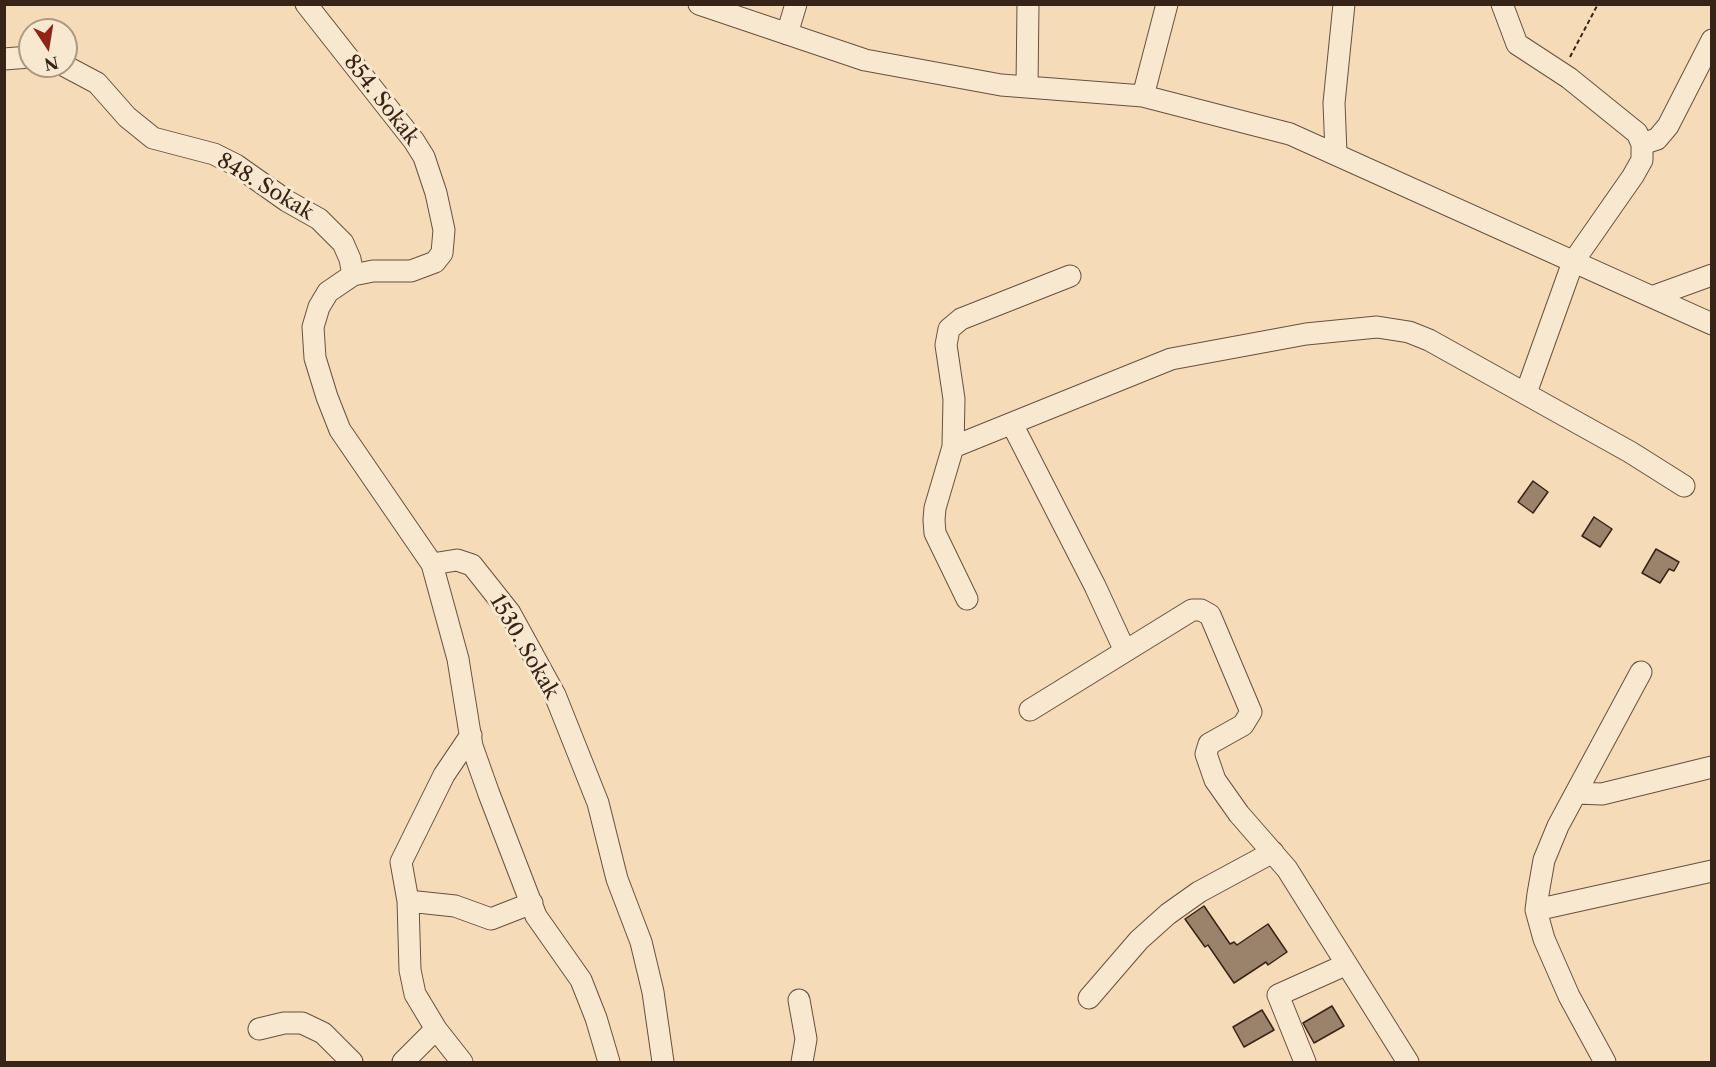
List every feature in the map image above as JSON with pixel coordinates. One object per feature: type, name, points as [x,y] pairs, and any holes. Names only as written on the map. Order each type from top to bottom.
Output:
[{"type":"street","name":"854. Sokak","points":[[306,4],[414,141],[424,157],[436,193],[444,230],[442,253],[435,262],[424,268],[353,275]]},
{"type":"street","points":[[699,4],[865,60],[1027,87],[1143,96],[1290,134],[1712,324]]},
{"type":"street","points":[[787,34],[796,4]]},
{"type":"street","points":[[1027,87],[1028,4]]},
{"type":"street","points":[[1143,96],[1167,4]]},
{"type":"street","points":[[1336,153],[1334,103],[1344,4]]},
{"type":"street","points":[[1502,4],[1516,44],[1561,73],[1636,132],[1642,144],[1642,160],[1633,176],[1573,262],[1526,393]]},
{"type":"street","points":[[1642,144],[1657,139],[1668,126],[1712,40]]},
{"type":"street","name":"848. Sokak","points":[[78,73],[97,83],[127,117],[153,138],[214,154],[236,165],[287,201],[319,219],[343,243],[350,259],[353,275]]},
{"type":"street","points":[[353,275],[328,292],[319,307],[313,327],[315,358],[340,430],[432,564],[458,659],[471,735],[489,794],[546,933],[581,980],[596,1018],[609,1062]]},
{"type":"street","points":[[1654,296],[1712,275]]},
{"type":"street","points":[[967,599],[934,526],[934,508],[953,447],[954,399],[946,345],[949,329],[961,320],[1070,276]]},
{"type":"street","points":[[953,447],[1137,371],[1188,354],[1306,334],[1377,327],[1419,335],[1526,393],[1683,486]]},
{"type":"street","points":[[1012,424],[1095,585],[1125,651]]},
{"type":"street","name":"1530. Sokak","points":[[432,564],[457,560],[472,565],[510,613],[555,695],[597,803],[616,879],[641,942],[653,992],[663,1062]]},
{"type":"street","points":[[1030,710],[1192,610],[1201,610],[1210,615],[1251,712],[1243,725],[1212,740],[1206,749],[1207,759],[1215,780],[1287,870],[1408,1062]]},
{"type":"street","points":[[1605,1062],[1556,968],[1536,910],[1540,877],[1547,852],[1641,672]]},
{"type":"street","points":[[462,1062],[436,1029],[415,994],[410,970],[408,901],[401,862],[444,775],[471,735]]},
{"type":"street","points":[[1576,793],[1602,794],[1712,767]]},
{"type":"street","points":[[1089,998],[1139,940],[1168,914],[1199,892],[1273,852]]},
{"type":"street","points":[[1536,910],[1712,871]]},
{"type":"street","points":[[408,901],[455,906],[491,919],[532,903]]},
{"type":"street","points":[[1305,1062],[1278,995],[1346,965]]},
{"type":"street","points":[[799,1000],[806,1039],[802,1062]]},
{"type":"street","points":[[259,1029],[284,1023],[302,1023],[323,1033],[352,1062]]},
{"type":"street","points":[[403,1062],[436,1029]]},
{"type":"path","points":[[1561,73],[1598,4]]},
{"type":"building","points":[[1533,481],[1548,492],[1533,513],[1518,502]]},
{"type":"building","points":[[1594,517],[1612,529],[1600,547],[1582,536]]},
{"type":"building","points":[[1656,549],[1679,562],[1674,571],[1669,569],[1660,583],[1642,573]]},
{"type":"building","points":[[1204,906],[1230,944],[1234,942],[1237,945],[1268,924],[1287,952],[1268,965],[1266,962],[1234,983],[1208,945],[1205,947],[1185,919]]},
{"type":"building","points":[[1332,1006],[1344,1026],[1314,1043],[1303,1023]]},
{"type":"building","points":[[1262,1010],[1274,1030],[1244,1047],[1233,1027]]}]
